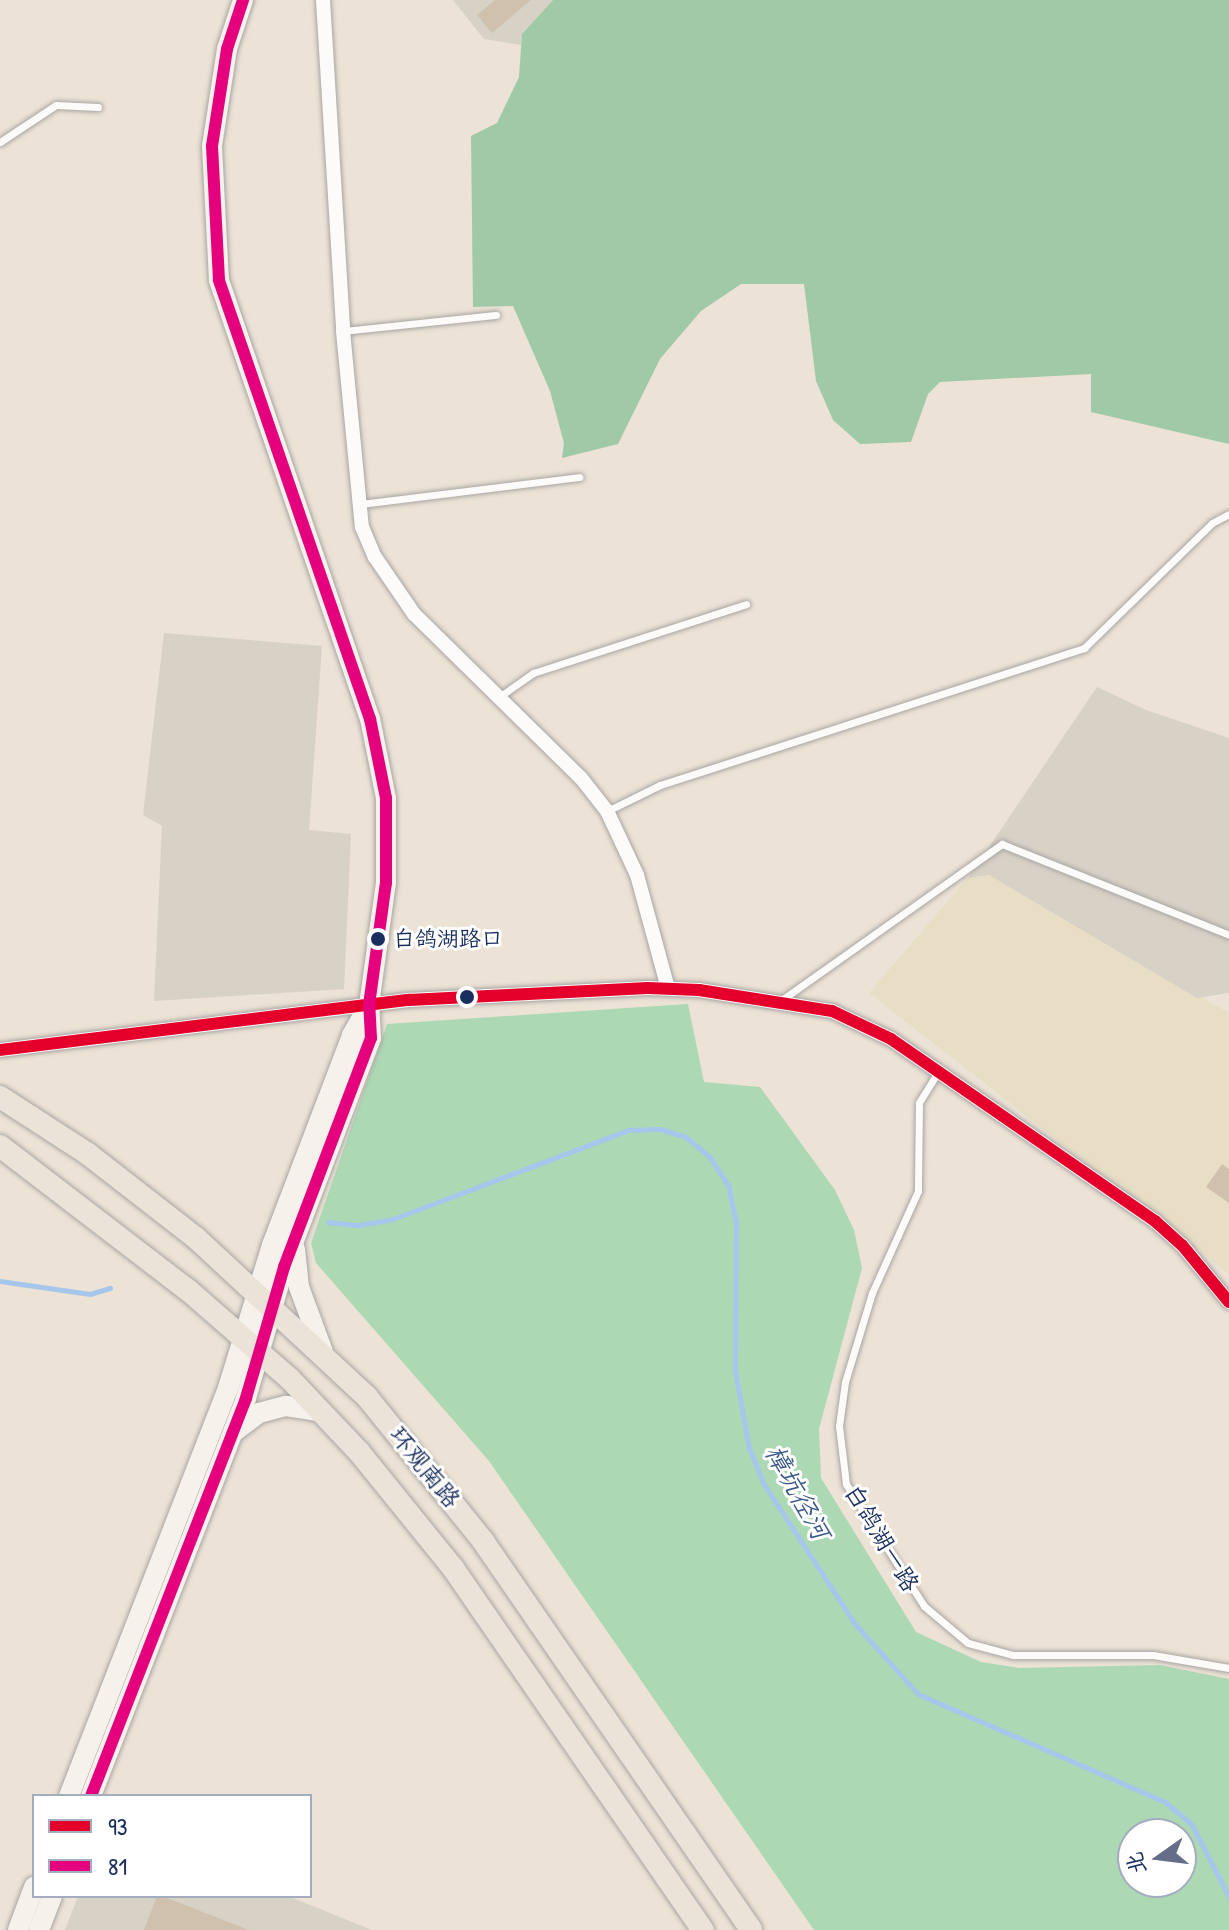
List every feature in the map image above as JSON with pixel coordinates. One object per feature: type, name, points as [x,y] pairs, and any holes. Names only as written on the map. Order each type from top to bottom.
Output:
[{"type":"main road","name":"环观南路","points":[[0,1097],[120,1178],[266,1298],[323,1352],[398,1433],[483,1541],[751,1930]]},
{"type":"main road","name":"环观南路","points":[[0,1146],[100,1218],[251,1345],[322,1412],[453,1568],[703,1930]]},
{"type":"street","points":[[243,0],[227,49],[212,146],[219,280],[380,758],[386,883],[369,1005],[371,1038],[297,1235],[266,1298]]},
{"type":"street","points":[[323,0],[357,504],[375,557],[392,585],[607,811],[637,875],[668,988]]},
{"type":"street","points":[[0,1050],[369,1005],[668,988],[832,1011],[862,1022],[1155,1221],[1182,1245],[1229,1302]]},
{"type":"street","points":[[70,1794],[251,1345],[352,1035],[369,1005]]},
{"type":"street","points":[[297,1235],[299,1287],[323,1352]]},
{"type":"street","points":[[92,1794],[232,1434],[251,1345]]},
{"type":"street","points":[[232,1434],[259,1413],[286,1406],[322,1412]]},
{"type":"street","points":[[18,1930],[32,1892]]},
{"type":"street","points":[[39,1930],[51,1898]]},
{"type":"lane","points":[[0,142],[56,105],[98,107]]},
{"type":"lane","points":[[343,331],[496,315]]},
{"type":"lane","points":[[357,504],[579,477]]},
{"type":"lane","points":[[607,811],[660,785],[1084,648],[1212,523],[1229,514]]},
{"type":"lane","points":[[499,697],[533,673],[746,604]]},
{"type":"lane","points":[[778,1002],[1002,844],[1229,935]]},
{"type":"lane","name":"白鸽湖一路","points":[[938,1072],[919,1103],[918,1191],[872,1293],[845,1382],[839,1426],[846,1484],[924,1606],[968,1643],[1013,1655],[1153,1655],[1229,1668]]},
{"type":"shaded area","points":[[453,0],[553,0],[522,34],[521,45],[484,39]]},
{"type":"shaded area","points":[[164,633],[322,646],[309,830],[351,834],[344,989],[154,1001],[162,826],[143,815]]},
{"type":"shaded area","points":[[1097,687],[1146,710],[1229,738],[1229,993],[1197,998],[989,875],[968,878]]},
{"type":"shaded area","points":[[989,875],[1229,1013],[1229,1274],[869,993],[968,878]]},
{"type":"shaded area","points":[[77,1898],[293,1898],[372,1930],[65,1930]]},
{"type":"green space","points":[[553,0],[1229,0],[1229,444],[1091,412],[1091,374],[940,382],[928,394],[911,442],[860,444],[833,420],[816,381],[804,284],[741,284],[701,311],[660,359],[618,444],[562,458],[564,443],[550,391],[513,306],[473,307],[471,136],[497,123],[519,77],[522,34]]},
{"type":"green space","points":[[688,1004],[704,1082],[760,1087],[835,1190],[854,1230],[862,1268],[819,1429],[821,1478],[916,1632],[981,1662],[1019,1668],[1160,1665],[1229,1679],[1229,1930],[814,1930],[489,1461],[316,1263],[311,1243],[387,1024]]},
{"type":"building","points":[[495,0],[531,0],[492,33],[477,15]]},
{"type":"building","points":[[1222,1164],[1229,1169],[1229,1203],[1206,1187]]},
{"type":"building","points":[[156,1898],[167,1898],[249,1930],[144,1930]]},
{"type":"waterway","name":"樟坑径河","points":[[328,1222],[359,1225],[393,1219],[629,1130],[660,1129],[686,1137],[709,1156],[728,1185],[736,1224],[735,1371],[749,1448],[763,1483],[855,1624],[918,1694],[1165,1802],[1192,1825],[1229,1897]]},
{"type":"waterway","name":"樟坑径河","points":[[0,1281],[90,1294],[110,1288]]},
{"type":"transit line","name":"81","points":[[92,1794],[246,1398],[284,1267],[371,1038],[369,1005],[386,883],[386,798],[370,719],[219,280],[212,146],[227,49],[243,0]]},
{"type":"transit line","name":"93","points":[[0,1050],[409,1000],[648,988],[699,990],[832,1011],[891,1039],[1155,1221],[1182,1245],[1229,1302]]},
{"type":"place","name":"白鸽湖路口","points":[[378,939]]}]
